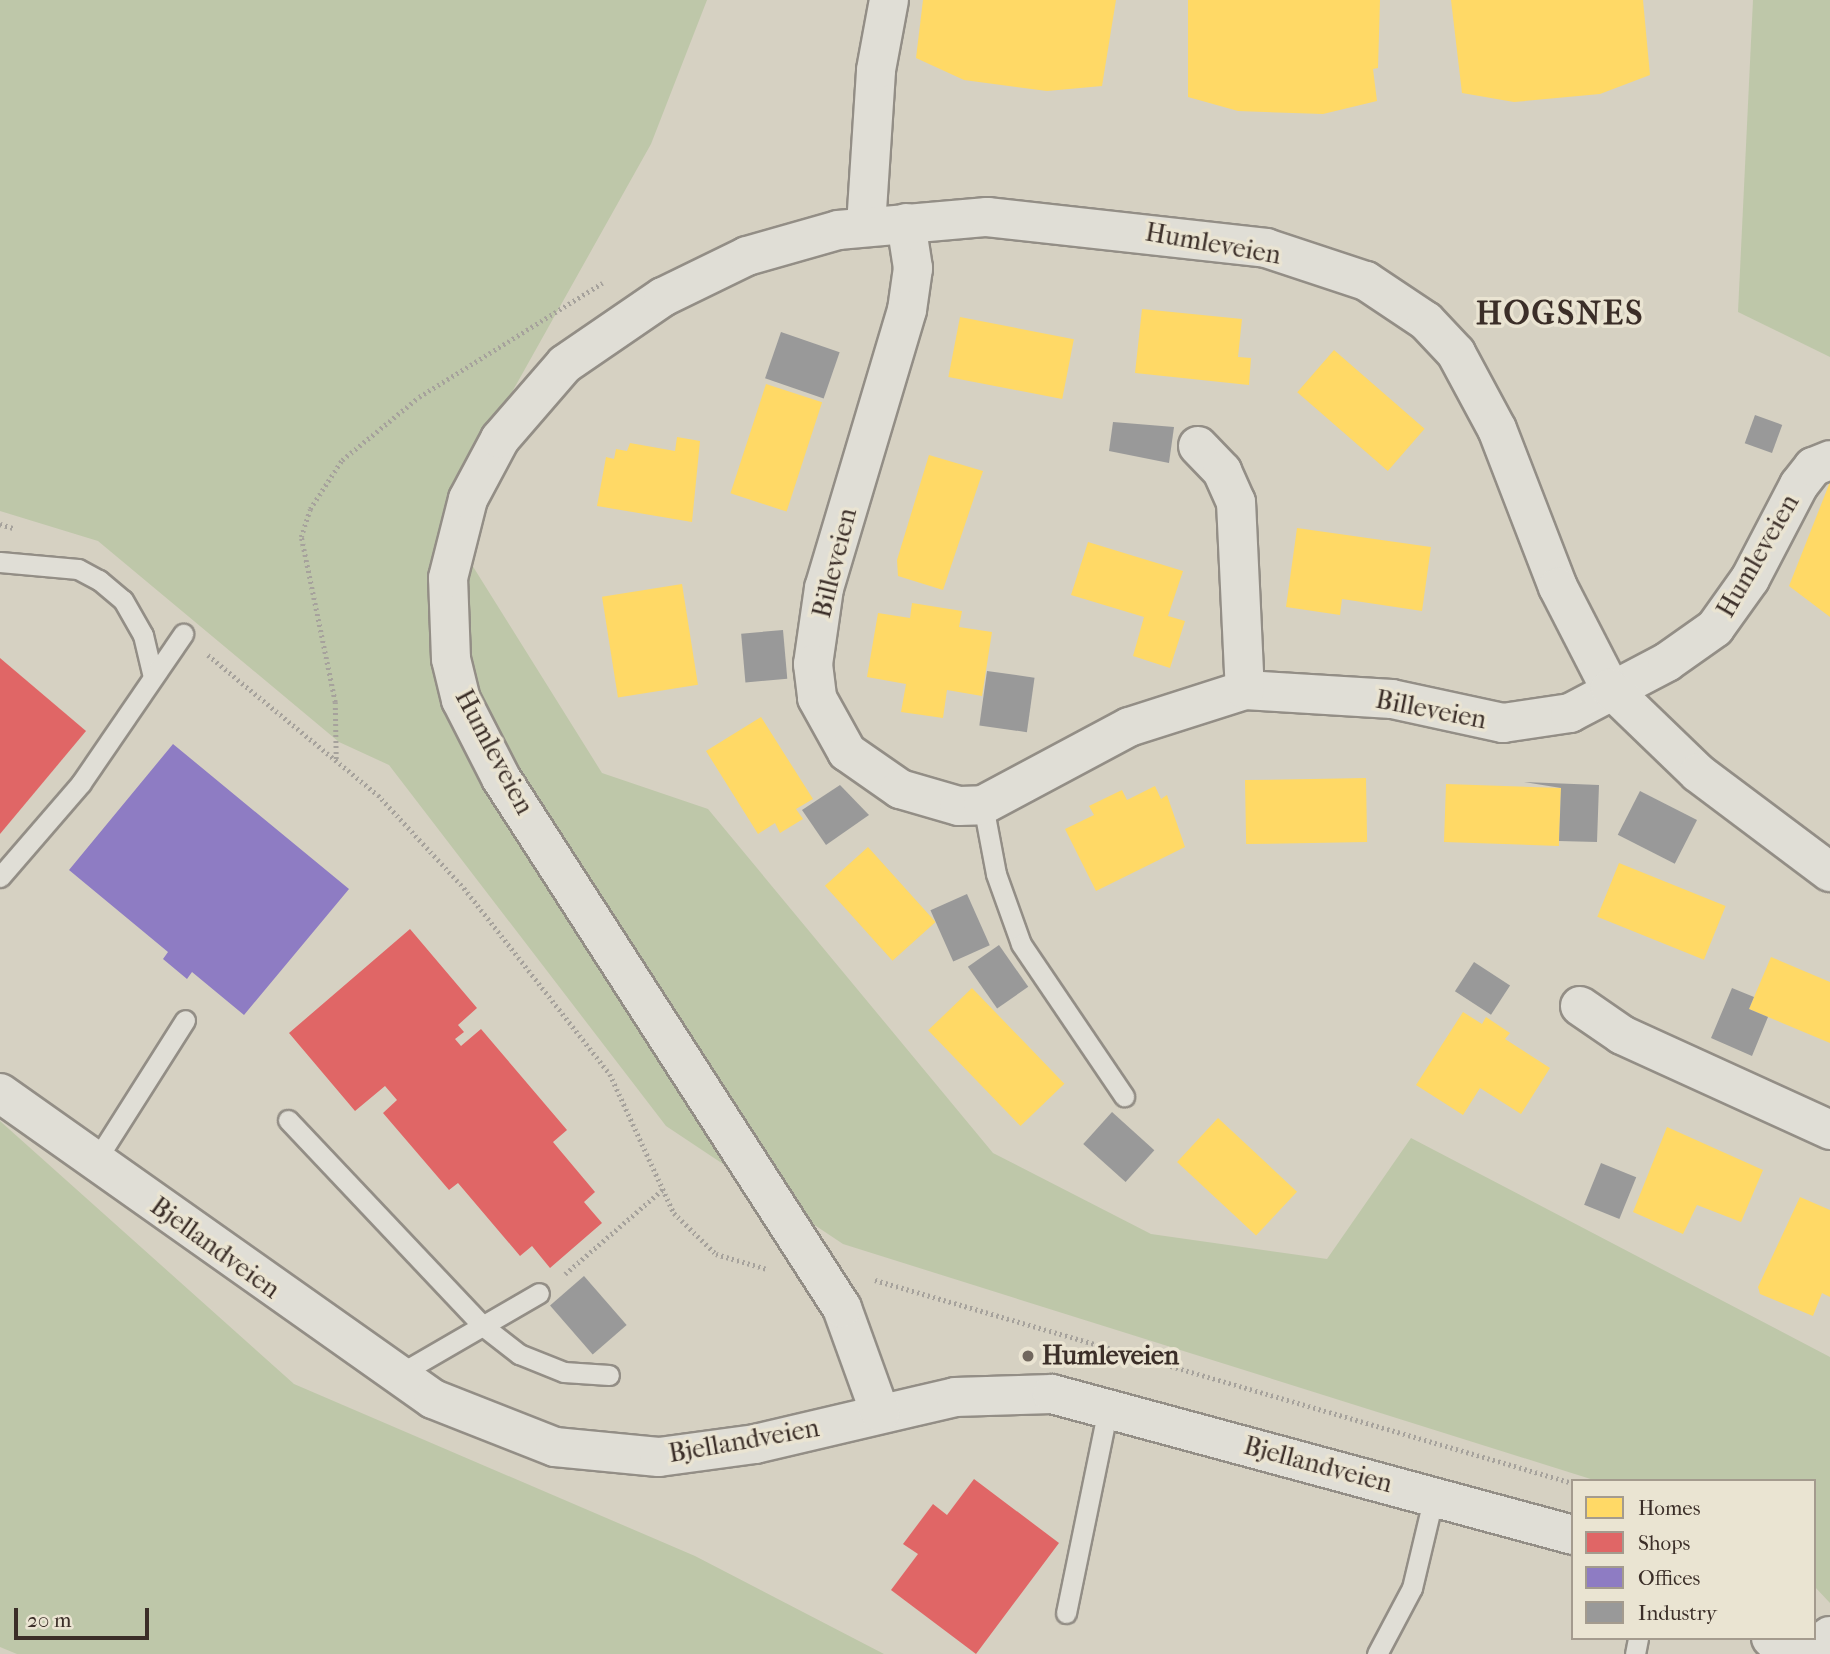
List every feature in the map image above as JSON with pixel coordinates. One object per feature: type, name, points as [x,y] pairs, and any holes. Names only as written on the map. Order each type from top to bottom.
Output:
[{"type":"street","points":[[866,226],[876,70],[889,0]]},
{"type":"street","name":"Humleveien","points":[[880,1413],[847,1319],[811,1257],[501,778],[461,700],[451,659],[448,579],[468,499],[500,439],[565,364],[663,297],[747,256],[866,226],[987,217],[1266,248],[1366,281],[1396,301],[1456,353],[1497,429],[1558,587],[1610,688],[1698,773],[1830,872]]},
{"type":"street","name":"Billeveien","points":[[906,223],[913,268],[907,310],[824,589],[813,664],[817,698],[847,752],[873,775],[947,802],[983,805],[1129,727],[1245,690],[1392,699],[1503,723],[1570,713],[1610,688]]},
{"type":"street","points":[[1198,446],[1222,471],[1236,502],[1245,690]]},
{"type":"street","name":"Humleveien","points":[[1610,688],[1667,662],[1722,621],[1799,485],[1813,467],[1830,460]]},
{"type":"street","points":[[1580,1006],[1622,1035],[1830,1130]]},
{"type":"street","name":"Bjellandveien","points":[[0,1093],[396,1376],[512,1434],[600,1454],[659,1457],[755,1444],[880,1413],[1003,1394],[1052,1394],[1571,1534]]},
{"type":"street","points":[[1806,1654],[1830,1636]]},
{"type":"street","points":[[1772,1640],[1787,1654]]},
{"type":"lane","points":[[0,562],[78,569],[99,580],[122,600],[143,635],[153,677]]},
{"type":"lane","points":[[0,877],[34,844],[183,634]]},
{"type":"lane","points":[[983,805],[996,874],[1021,944],[1124,1097]]},
{"type":"lane","points":[[96,1162],[185,1020]]},
{"type":"lane","points":[[288,1120],[483,1326],[519,1354],[564,1372],[609,1375]]},
{"type":"lane","points":[[396,1376],[539,1293]]},
{"type":"lane","points":[[1066,1613],[1108,1408]]},
{"type":"lane","points":[[1377,1654],[1412,1588],[1433,1496]]},
{"type":"path","points":[[663,297],[603,282],[419,397],[342,460],[310,509],[301,537],[335,702],[336,760],[378,795],[524,960],[610,1074],[674,1213],[736,1264],[762,1270],[811,1257],[928,1298],[1571,1482]]},
{"type":"path","points":[[539,1293],[592,1255],[663,1189]]},
{"type":"green space","points":[[0,0],[707,0],[651,144],[442,517],[602,773],[708,809],[993,1153],[1151,1234],[1327,1259],[1411,1138],[1830,1357],[1830,1603],[1816,1588],[1816,1479],[1591,1479],[843,1244],[666,1126],[389,765],[339,742],[98,541],[0,511]]},
{"type":"green space","points":[[1753,0],[1830,0],[1830,357],[1738,312]]},
{"type":"green space","points":[[0,1121],[294,1384],[695,1556],[884,1654],[17,1654],[0,1647]]},
{"type":"building: Homes","points":[[923,0],[1116,0],[1102,86],[1047,91],[964,80],[916,58]]},
{"type":"building: Homes","points":[[1188,0],[1380,0],[1378,68],[1373,69],[1377,101],[1323,114],[1238,111],[1188,97]]},
{"type":"building: Homes","points":[[1451,0],[1643,0],[1650,75],[1600,94],[1514,102],[1462,93]]},
{"type":"building: Homes","points":[[1142,309],[1242,319],[1238,357],[1251,358],[1249,385],[1135,373]]},
{"type":"building: Homes","points":[[960,317],[1074,339],[1062,399],[948,377]]},
{"type":"building: Homes","points":[[1334,350],[1425,429],[1388,471],[1297,392]]},
{"type":"building: Homes","points":[[766,384],[822,402],[787,512],[730,493]]},
{"type":"building: Homes","points":[[677,437],[700,441],[692,522],[597,506],[606,457],[614,459],[616,449],[627,451],[630,443],[675,451]]},
{"type":"building: Homes","points":[[929,455],[983,471],[943,590],[898,576],[897,560]]},
{"type":"building: Homes","points":[[1830,482],[1830,617],[1789,586]]},
{"type":"building: Homes","points":[[1297,528],[1431,547],[1422,611],[1342,599],[1340,615],[1286,607]]},
{"type":"building: Homes","points":[[1088,542],[1183,571],[1168,616],[1185,621],[1170,668],[1133,656],[1144,617],[1071,595]]},
{"type":"building: Homes","points":[[682,584],[698,685],[618,697],[602,597]]},
{"type":"building: Homes","points":[[912,603],[962,611],[959,627],[992,632],[982,696],[947,690],[943,718],[901,712],[906,684],[867,677],[878,613],[910,618]]},
{"type":"building: Homes","points":[[761,717],[813,799],[796,809],[803,819],[780,833],[775,823],[758,834],[706,751]]},
{"type":"building: Homes","points":[[1366,778],[1367,842],[1246,844],[1245,780]]},
{"type":"building: Homes","points":[[1446,784],[1561,788],[1559,846],[1444,842]]},
{"type":"building: Homes","points":[[1155,786],[1161,799],[1167,795],[1185,847],[1096,891],[1065,829],[1094,815],[1089,806],[1122,790],[1127,800]]},
{"type":"building: Homes","points":[[868,847],[936,922],[892,961],[825,886]]},
{"type":"building: Homes","points":[[1619,863],[1726,906],[1704,960],[1597,917]]},
{"type":"building: Homes","points":[[1771,957],[1830,982],[1830,1043],[1749,1009]]},
{"type":"building: Homes","points":[[972,988],[1064,1084],[1021,1126],[928,1030]]},
{"type":"building: Homes","points":[[1463,1012],[1482,1024],[1486,1017],[1510,1033],[1505,1039],[1550,1068],[1521,1114],[1480,1088],[1463,1115],[1416,1085]]},
{"type":"building: Homes","points":[[1218,1118],[1297,1192],[1256,1236],[1177,1162]]},
{"type":"building: Homes","points":[[1667,1127],[1763,1170],[1741,1222],[1697,1205],[1683,1234],[1633,1212]]},
{"type":"building: Homes","points":[[1800,1197],[1830,1210],[1830,1297],[1822,1293],[1813,1316],[1760,1294],[1758,1287]]},
{"type":"building: Shops","points":[[0,658],[86,731],[0,834]]},
{"type":"building: Shops","points":[[410,929],[477,1008],[458,1025],[464,1032],[455,1039],[461,1046],[481,1029],[567,1130],[553,1142],[595,1192],[584,1202],[602,1223],[550,1268],[532,1246],[520,1256],[458,1183],[449,1190],[383,1113],[397,1100],[385,1086],[355,1111],[289,1033]]},
{"type":"building: Shops","points":[[974,1479],[1059,1543],[976,1654],[891,1590],[918,1554],[903,1544],[933,1504],[947,1515]]},
{"type":"building: Offices","points":[[173,744],[349,889],[244,1015],[192,972],[187,979],[163,959],[168,952],[69,870]]},
{"type":"building: Industry","points":[[781,332],[840,352],[824,399],[765,378]]},
{"type":"building: Industry","points":[[1755,415],[1782,425],[1772,453],[1745,443]]},
{"type":"building: Industry","points":[[1113,422],[1174,427],[1169,463],[1109,451]]},
{"type":"building: Industry","points":[[783,630],[787,679],[745,682],[741,634]]},
{"type":"building: Industry","points":[[987,671],[1035,678],[1027,732],[979,725]]},
{"type":"building: Industry","points":[[1524,782],[1599,785],[1597,842],[1559,841],[1561,788]]},
{"type":"building: Industry","points":[[840,785],[869,815],[826,845],[802,810]]},
{"type":"building: Industry","points":[[1640,791],[1697,820],[1675,864],[1618,835]]},
{"type":"building: Industry","points":[[967,894],[990,945],[953,961],[930,910]]},
{"type":"building: Industry","points":[[999,945],[1028,987],[997,1009],[968,967]]},
{"type":"building: Industry","points":[[1474,962],[1510,985],[1491,1015],[1455,991]]},
{"type":"building: Industry","points":[[1732,988],[1754,997],[1749,1009],[1768,1017],[1752,1056],[1711,1038]]},
{"type":"building: Industry","points":[[1112,1112],[1154,1150],[1126,1182],[1083,1144]]},
{"type":"building: Industry","points":[[1601,1163],[1636,1177],[1619,1219],[1584,1205]]},
{"type":"building: Industry","points":[[584,1276],[627,1325],[593,1355],[550,1306]]},
{"type":"place","name":"Humleveien","points":[[1028,1356]]},
{"type":"district","name":"HOGSNES","points":[[1560,314]]}]
